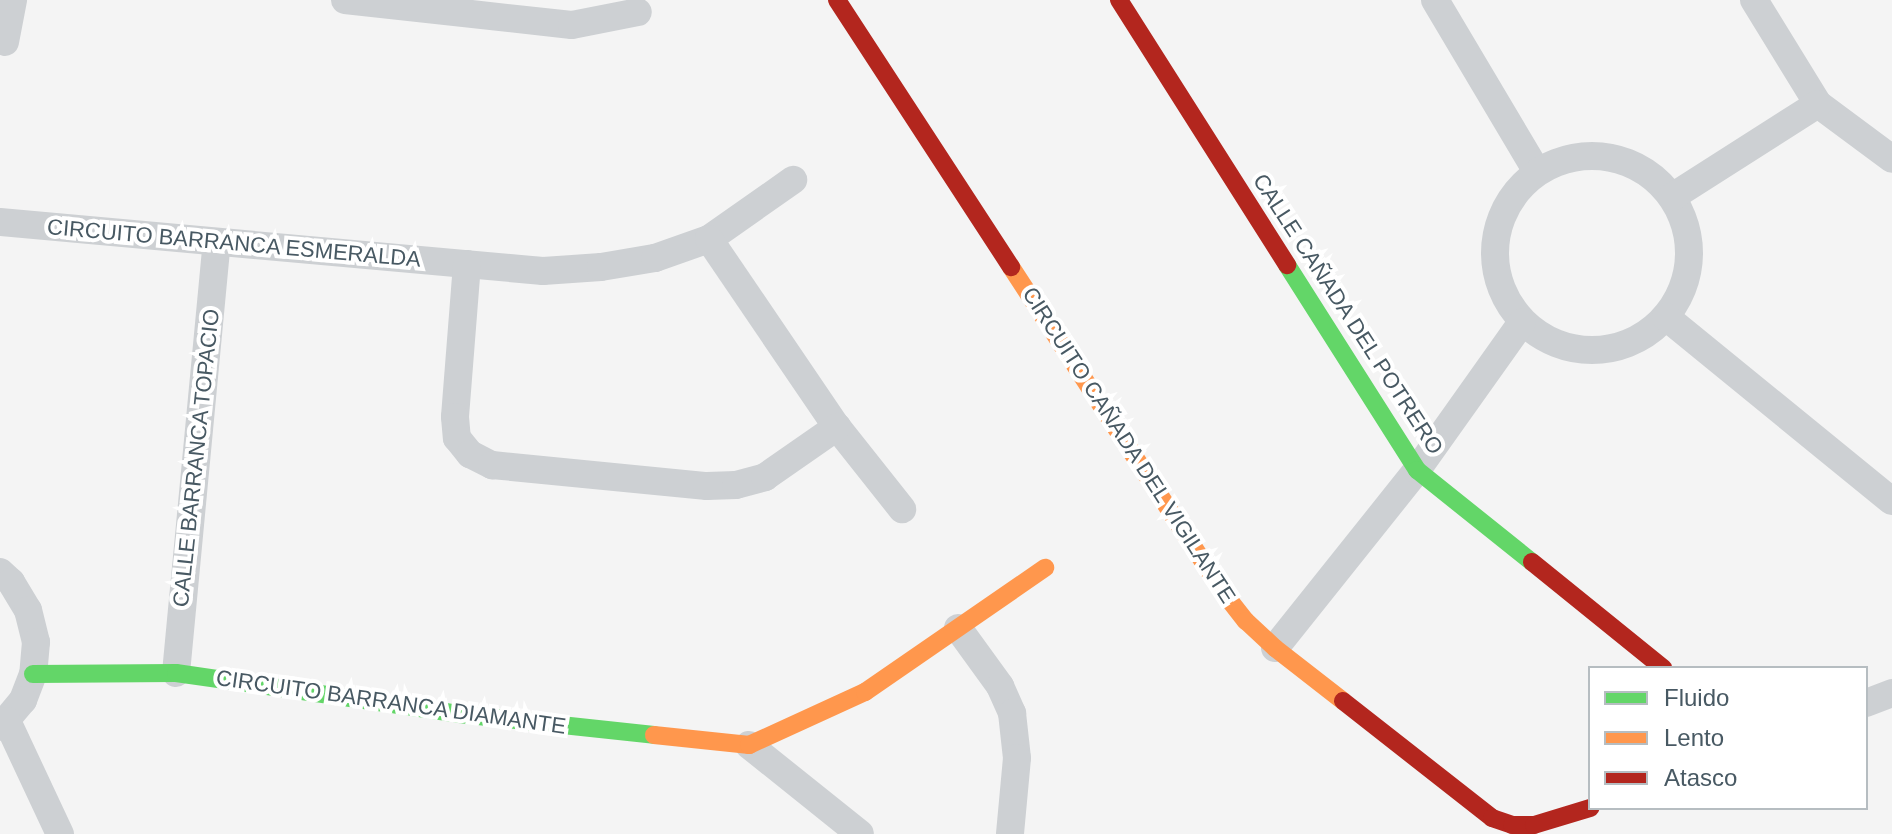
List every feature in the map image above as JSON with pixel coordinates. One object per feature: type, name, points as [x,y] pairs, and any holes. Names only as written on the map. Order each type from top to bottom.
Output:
[{"type":"street","points":[[5,42],[13,0]]},
{"type":"street","points":[[345,0],[572,25],[638,12]]},
{"type":"street","points":[[559,0],[572,25]]},
{"type":"street","name":"CIRCUITO CAÑADA DEL VIGILANTE","points":[[837,0],[1223,592],[1275,648],[1492,818],[1512,825],[1534,825],[1588,809]]},
{"type":"street","name":"CALLE CAÑADA DEL POTRERO","points":[[1119,0],[1417,470],[1661,666]]},
{"type":"street","points":[[1435,0],[1537,172]]},
{"type":"street","points":[[1754,0],[1818,104],[1892,159]]},
{"type":"street","points":[[1672,197],[1818,104]]},
{"type":"street","points":[[1595,155],[1624,161],[1651,175],[1672,197],[1686,226],[1690,258],[1683,289],[1666,317],[1641,338],[1611,349],[1579,350],[1548,340],[1522,322],[1505,299],[1495,272],[1494,243],[1501,215],[1516,191],[1537,172],[1565,159],[1595,155]]},
{"type":"street","name":"CIRCUITO BARRANCA ESMERALDA","points":[[0,222],[543,271],[601,267],[655,258],[709,239],[793,180]]},
{"type":"street","points":[[709,239],[837,427],[902,509]]},
{"type":"street","name":"CALLE BARRANCA TOPACIO","points":[[176,673],[217,243]]},
{"type":"street","points":[[467,264],[457,438],[470,454],[492,465],[707,486],[736,485],[765,477],[837,427]]},
{"type":"street","points":[[1666,317],[1892,501]]},
{"type":"street","points":[[1275,648],[1417,470],[1522,322]]},
{"type":"street","points":[[860,834],[749,745],[865,692],[1045,568]]},
{"type":"street","points":[[0,572],[11,582],[28,610],[36,642],[33,674],[23,700],[4,724],[60,834]]},
{"type":"street","points":[[958,628],[1000,686],[1012,713],[1017,758],[1010,834]]},
{"type":"street","name":"CIRCUITO BARRANCA DIAMANTE","points":[[33,674],[176,673],[459,714],[749,745]]},
{"type":"street","points":[[1868,702],[1892,693]]},
{"type":"traffic: fast","points":[[1287,265],[1417,470],[1532,562]]},
{"type":"traffic: fast","points":[[33,674],[176,673],[459,714],[654,735]]},
{"type":"traffic: slow","points":[[1011,267],[1223,592],[1246,621],[1275,648],[1343,701]]},
{"type":"traffic: slow","points":[[654,735],[749,745],[865,692],[1045,568]]},
{"type":"traffic: jam","points":[[837,0],[1011,267]]},
{"type":"traffic: jam","points":[[1119,0],[1287,265]]},
{"type":"traffic: jam","points":[[1532,562],[1661,666]]},
{"type":"traffic: jam","points":[[1343,701],[1492,818],[1512,825],[1534,825],[1588,809]]}]
